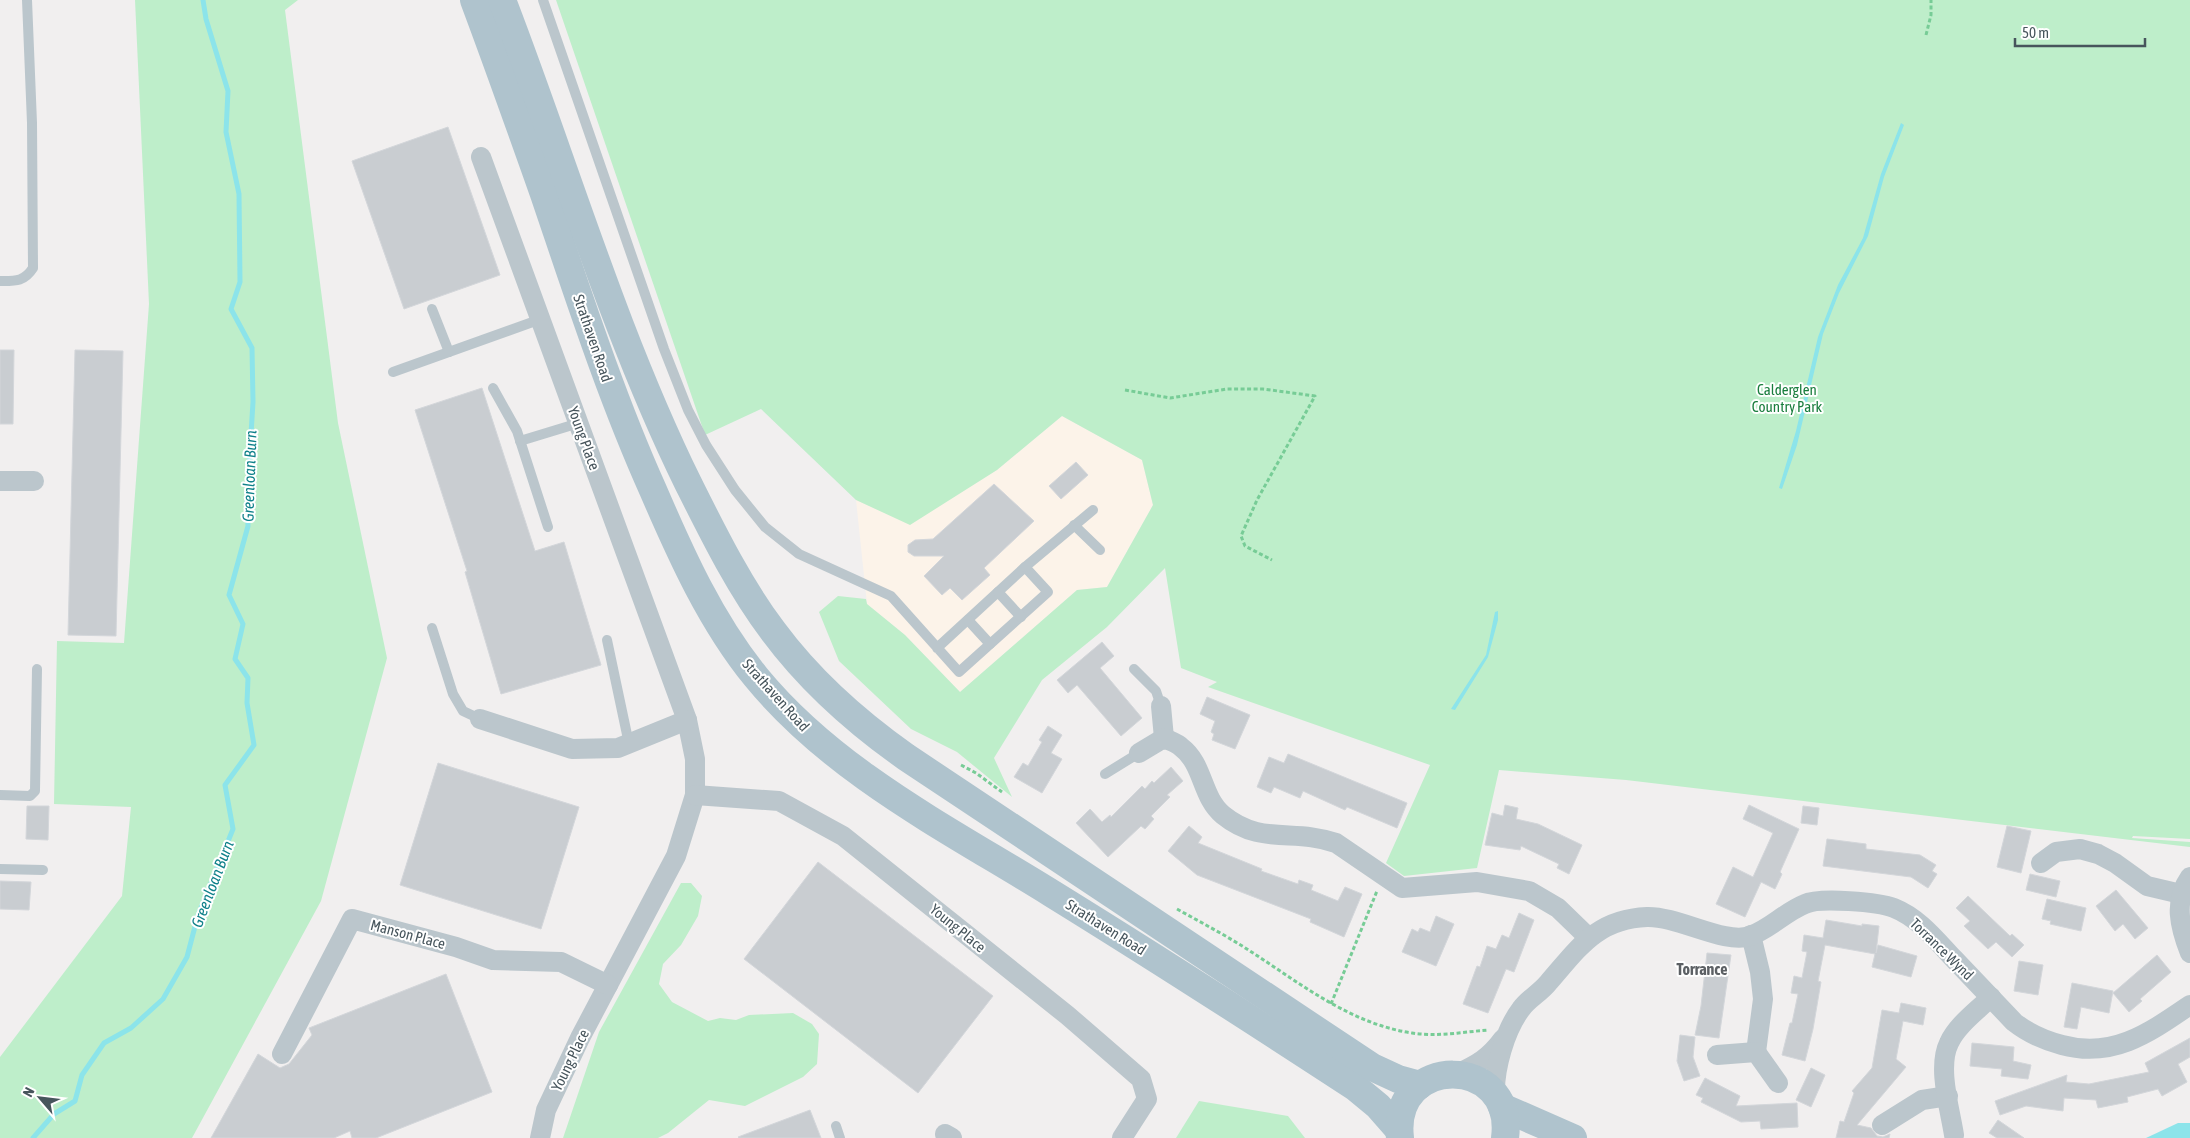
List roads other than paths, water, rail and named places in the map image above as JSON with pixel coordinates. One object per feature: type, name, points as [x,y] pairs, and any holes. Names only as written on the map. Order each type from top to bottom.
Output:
[{"type":"main road","name":"Strathaven Road","points":[[474,0],[627,432],[704,598],[755,676],[775,699],[815,738],[872,781],[1170,966],[1355,1087],[1378,1106],[1399,1134]]},
{"type":"main road","name":"Strathaven Road","points":[[502,0],[624,337],[658,418],[698,504],[744,587],[773,631],[795,658],[823,689],[852,716],[906,757],[1372,1067],[1398,1079],[1420,1085]]},
{"type":"main road","points":[[1399,1134],[1402,1110],[1406,1100],[1420,1085],[1437,1076],[1457,1074],[1471,1077],[1485,1084],[1499,1101],[1573,1138]]},
{"type":"main road","points":[[1499,1101],[1506,1127],[1505,1138]]},
{"type":"street","name":"Young Place","points":[[481,157],[687,720],[695,759],[696,796],[676,856],[608,985],[546,1110],[540,1138]]},
{"type":"street","points":[[0,481],[34,481]]},
{"type":"street","points":[[1161,706],[1164,738]]},
{"type":"street","points":[[480,719],[572,749],[618,748],[687,720]]},
{"type":"street","points":[[1139,753],[1164,738]]},
{"type":"street","points":[[1164,738],[1181,747],[1191,757],[1197,767],[1208,797],[1221,814],[1240,827],[1260,834],[1306,836],[1336,843],[1402,888],[1477,882],[1529,891],[1558,908],[1589,938]]},
{"type":"street","name":"Young Place","points":[[696,796],[779,801],[843,836],[1067,1016],[1141,1079],[1147,1098],[1122,1138]]},
{"type":"street","points":[[2041,863],[2056,852],[2080,849],[2098,854],[2115,863],[2147,886],[2186,886],[2180,920],[2182,934],[2190,953]]},
{"type":"street","name":"Torrance Wynd","points":[[1499,1101],[1497,1068],[1511,1028],[1521,1008],[1547,985],[1580,944],[1603,928],[1624,920],[1646,917],[1664,918],[1686,923],[1731,938],[1751,936],[1806,903],[1826,900],[1892,907],[1904,913],[1925,929],[2027,1032],[2045,1041],[2076,1049],[2099,1050],[2120,1045],[2145,1034],[2190,1005]]},
{"type":"street","name":"Manson Place","points":[[282,1054],[352,919],[456,947],[493,960],[561,962],[608,985]]},
{"type":"street","points":[[1751,936],[1764,998],[1756,1052],[1778,1083]]},
{"type":"street","points":[[1954,1135],[1944,1055],[1949,1042],[1959,1028],[1991,997]]},
{"type":"street","name":"Torrance Wynd","points":[[1457,1074],[1480,1064],[1494,1051],[1511,1028]]},
{"type":"street","points":[[1717,1055],[1756,1052]]},
{"type":"street","points":[[1882,1125],[1915,1104],[1948,1096]]},
{"type":"lane","points":[[0,281],[18,281],[27,277],[33,268],[32,138],[27,0]]},
{"type":"lane","points":[[543,0],[664,349],[685,402],[706,445],[735,490],[765,527],[799,554],[891,596],[959,672],[1048,592],[1025,567]]},
{"type":"lane","points":[[432,309],[449,352]]},
{"type":"lane","points":[[394,372],[541,319]]},
{"type":"lane","points":[[493,388],[517,431],[548,527]]},
{"type":"lane","points":[[520,441],[578,423]]},
{"type":"lane","points":[[937,648],[1025,567],[1092,510]]},
{"type":"lane","points":[[1074,525],[1100,550]]},
{"type":"lane","points":[[998,592],[1021,617]]},
{"type":"lane","points":[[968,620],[990,644]]},
{"type":"lane","points":[[432,628],[453,694],[463,711],[480,719]]},
{"type":"lane","points":[[607,640],[629,744]]},
{"type":"lane","points":[[0,795],[30,796],[35,791],[37,668]]},
{"type":"lane","points":[[1134,669],[1156,690],[1161,706]]},
{"type":"lane","points":[[1105,774],[1139,753]]},
{"type":"lane","points":[[0,869],[43,870]]},
{"type":"lane","points":[[836,1126],[840,1138]]},
{"type":"water","points":[[1901,123],[1904,125],[1884,177],[1868,236],[1839,293],[1823,334],[1797,445],[1782,489],[1779,488],[1796,431],[1818,337],[1838,285],[1863,238],[1881,174]]},
{"type":"water","points":[[1498,611],[1498,620],[1488,657],[1455,710],[1451,709],[1486,655],[1495,612]]},
{"type":"water","points":[[2178,1123],[2190,1123],[2190,1138],[2146,1138]]},
{"type":"waterway","name":"Greenloan Burn","points":[[33,1138],[54,1114],[75,1101],[82,1075],[104,1043],[131,1028],[163,999],[187,957],[198,915],[233,829],[225,785],[254,745],[247,703],[248,678],[235,659],[243,624],[229,595],[248,526],[247,499],[253,402],[252,348],[231,309],[240,282],[239,194],[226,132],[228,91],[206,19],[203,0]]},
{"type":"district","name":"Torrance","points":[[1702,969]]},
{"type":"park label","name":"Calderglen Country Park","points":[[1787,398]]}]
